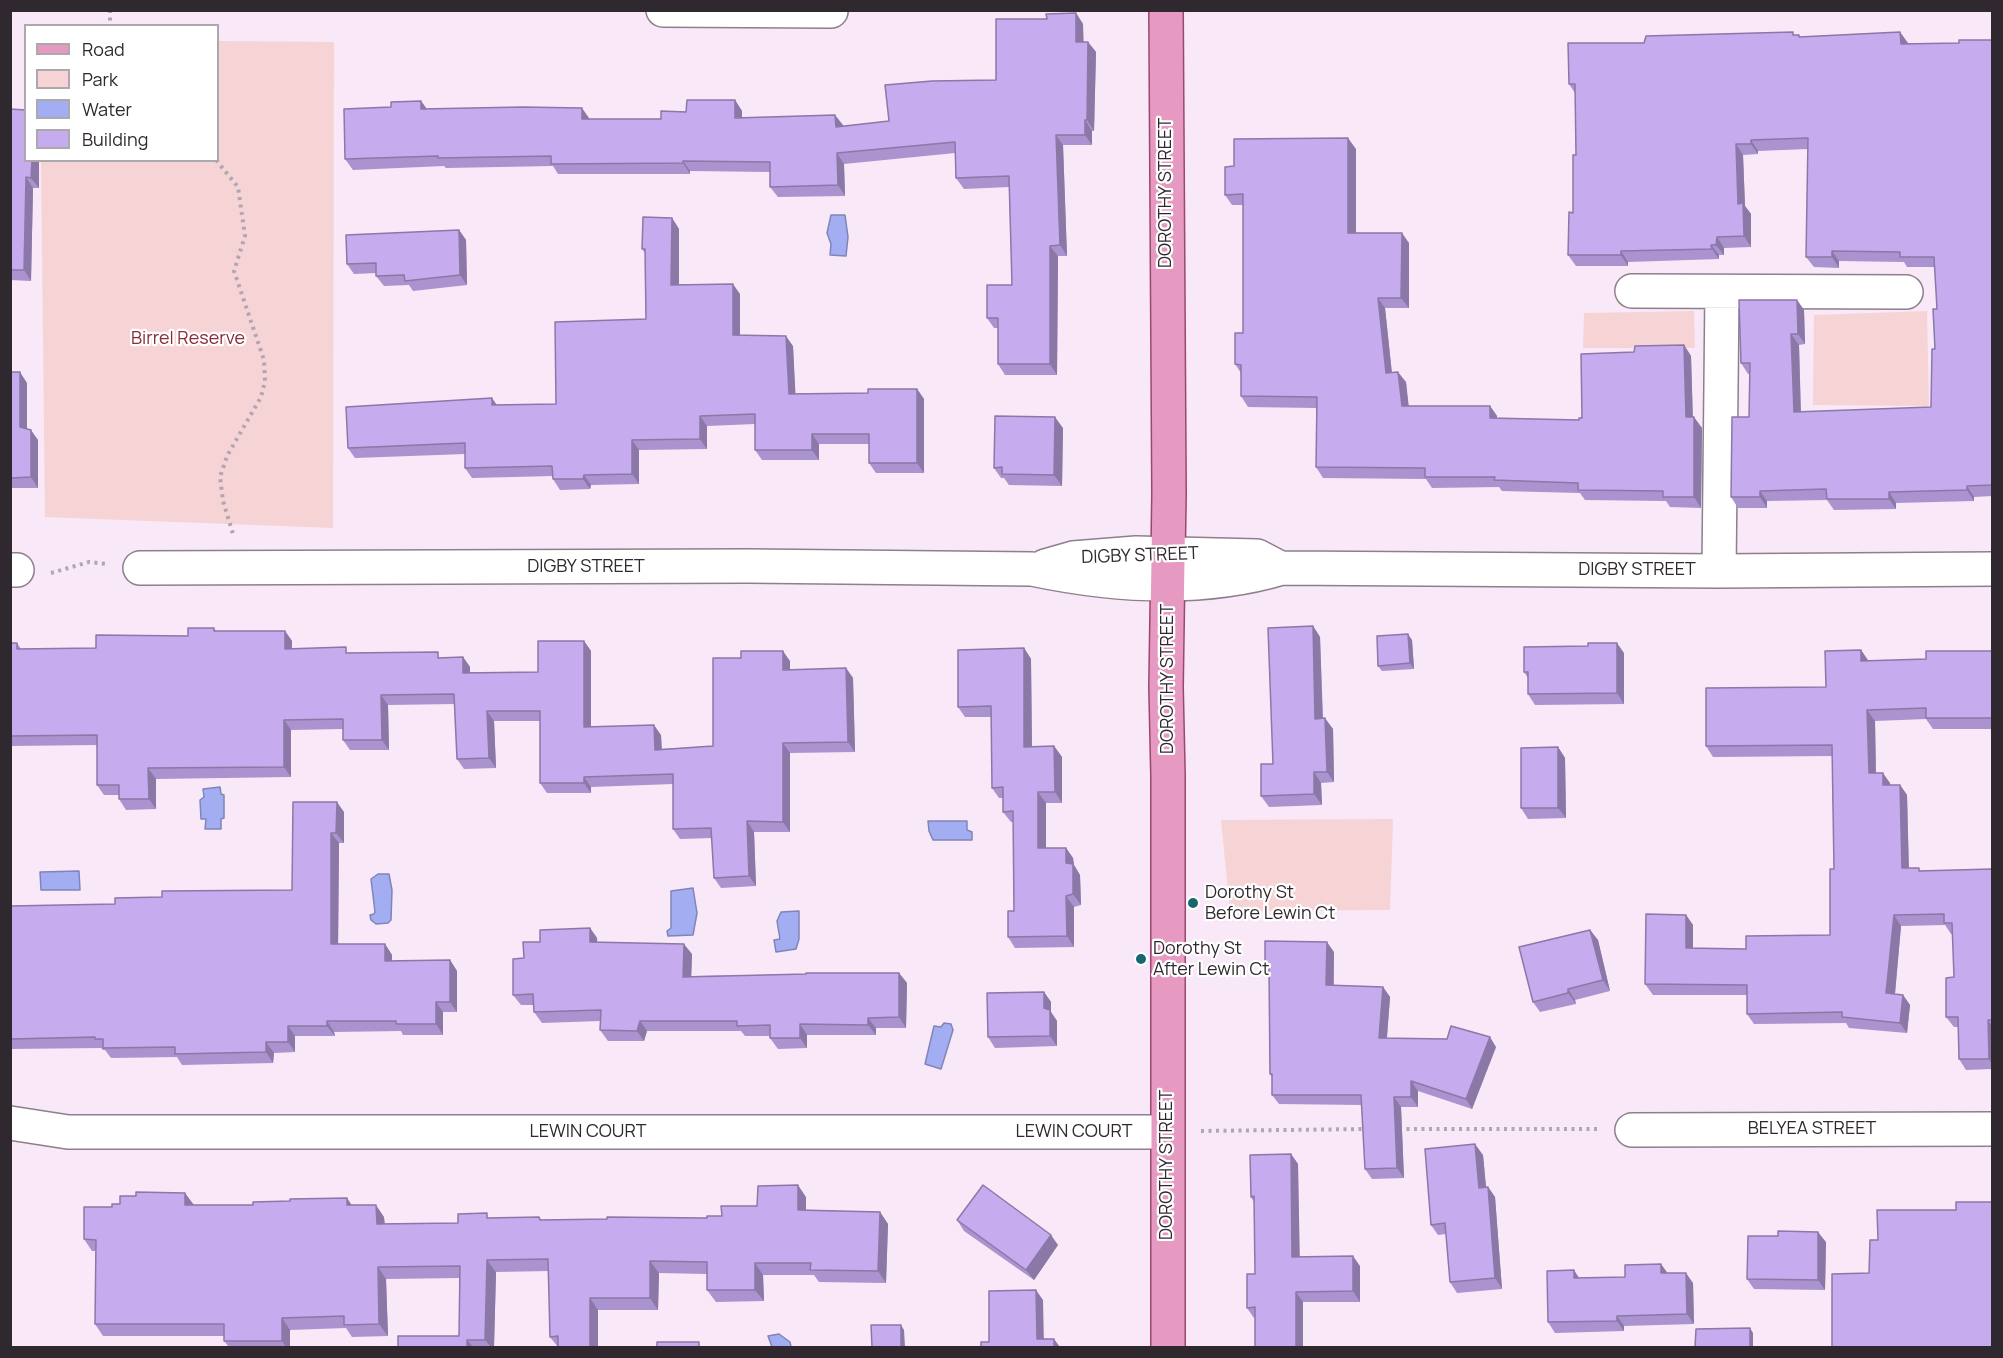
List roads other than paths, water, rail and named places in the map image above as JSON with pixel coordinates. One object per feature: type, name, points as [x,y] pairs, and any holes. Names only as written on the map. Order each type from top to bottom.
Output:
[{"type":"main road","name":"DOROTHY STREET","points":[[1166,10],[1168,1347]]},
{"type":"street","points":[[663,10],[831,11]]},
{"type":"street","points":[[1632,291],[1906,292]]},
{"type":"street","points":[[1719,571],[1722,292]]},
{"type":"street","name":"DIGBY STREET","points":[[140,568],[748,566],[1032,569],[1073,558],[1136,553],[1168,569],[1257,556],[1282,568],[1719,571],[1992,569]]},
{"type":"street","name":"LEWIN COURT","points":[[10,1123],[68,1132],[1167,1132]]},
{"type":"street","name":"BELYEA STREET","points":[[1632,1130],[1992,1129]]},
{"type":"water","points":[[831,215],[845,215],[848,237],[846,256],[830,255],[831,244],[827,233]]},
{"type":"water","points":[[220,787],[221,794],[224,795],[224,818],[221,819],[221,829],[205,829],[206,819],[201,819],[200,800],[204,797],[203,789]]},
{"type":"water","points":[[928,821],[967,821],[967,830],[972,832],[972,840],[933,840]]},
{"type":"water","points":[[79,871],[80,890],[41,890],[40,872]]},
{"type":"water","points":[[378,874],[389,874],[392,890],[391,920],[388,923],[376,924],[371,920],[370,915],[375,912],[371,879]]},
{"type":"water","points":[[693,888],[697,913],[693,935],[668,936],[667,931],[671,928],[671,891]]},
{"type":"water","points":[[799,911],[799,939],[796,949],[776,952],[774,940],[780,939],[777,921],[781,912]]},
{"type":"water","points":[[944,1023],[951,1024],[953,1030],[941,1069],[925,1064],[934,1026],[941,1027]]},
{"type":"water","points":[[779,1334],[790,1342],[791,1347],[772,1347],[768,1336]]},
{"type":"place","name":"Dorothy St Before Lewin Ct","points":[[1193,903]]},
{"type":"place","name":"Dorothy St After Lewin Ct","points":[[1141,959]]},
{"type":"park label","name":"Birrel Reserve","points":[[188,339]]}]
